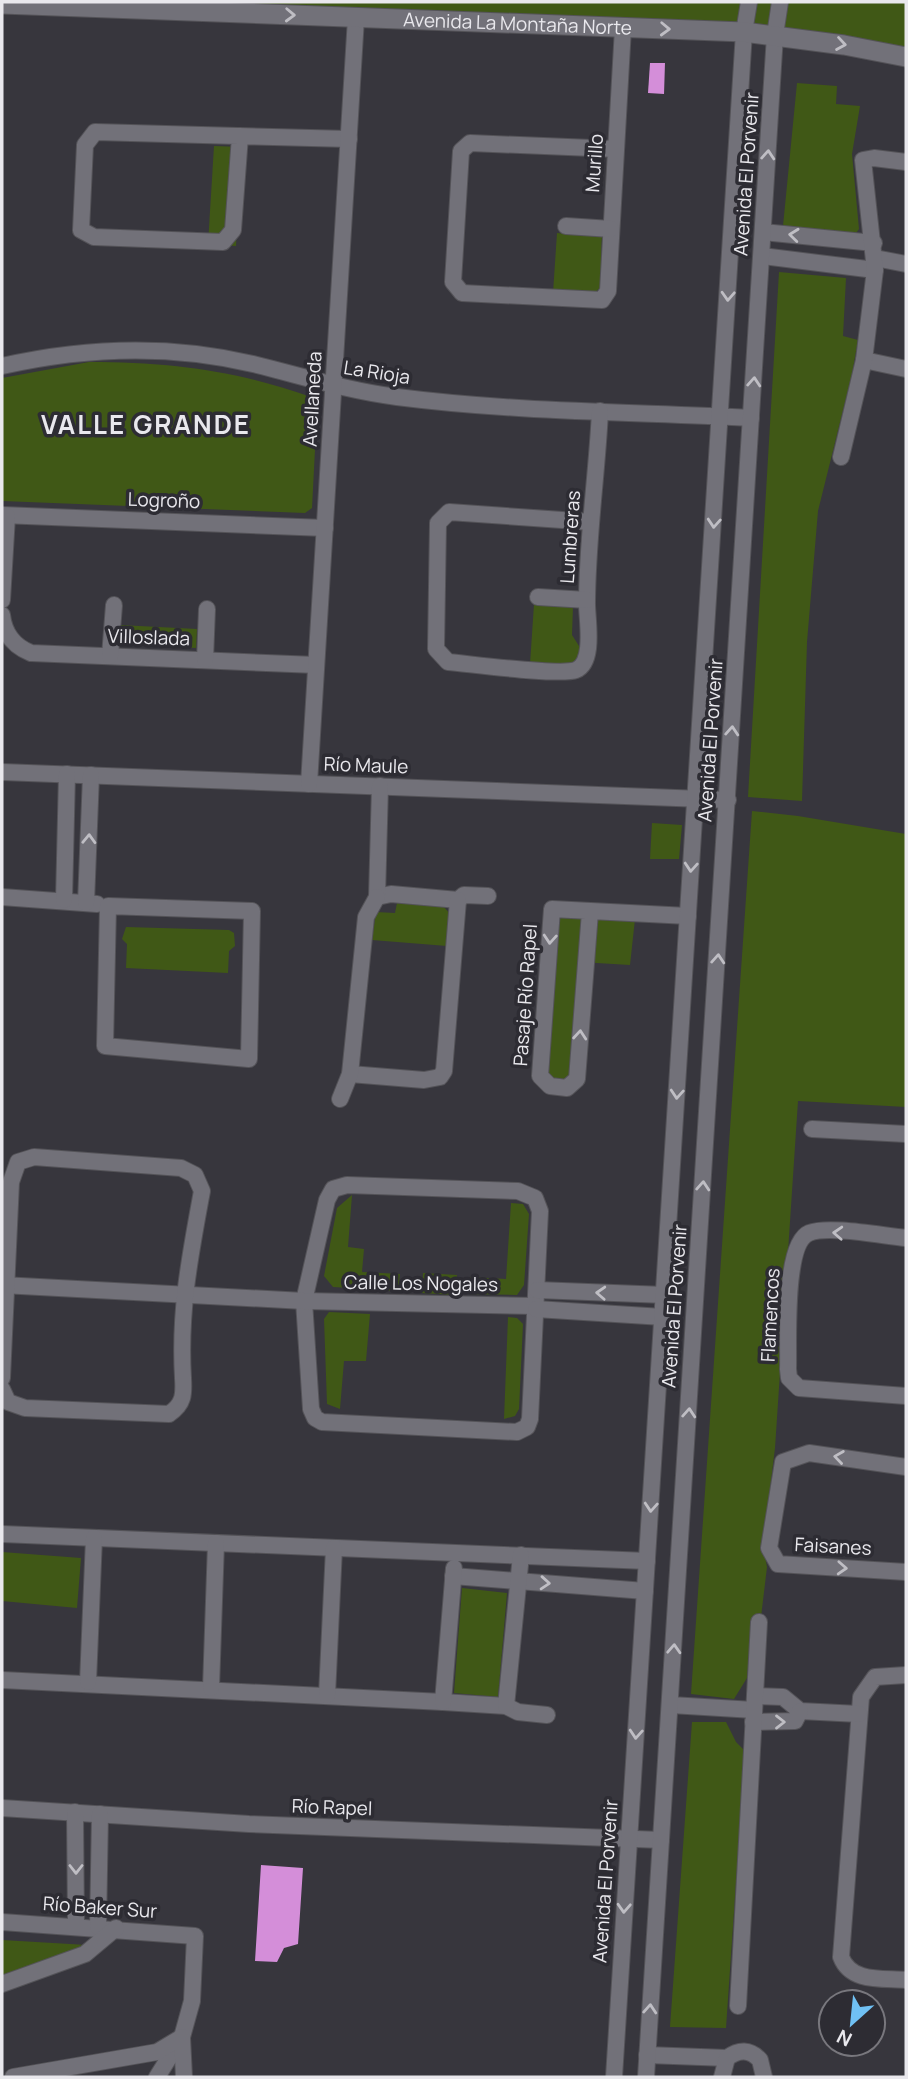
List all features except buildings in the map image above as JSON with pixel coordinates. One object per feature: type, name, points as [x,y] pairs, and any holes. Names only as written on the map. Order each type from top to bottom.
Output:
[{"type":"street","name":"Avenida El Porvenir","points":[[614,2077],[744,32],[749,2]]},
{"type":"street","name":"Avenida El Porvenir","points":[[646,2077],[775,35],[780,2]]},
{"type":"street","name":"Avenida La Montaña Norte","points":[[2,4],[744,32],[906,57]]},
{"type":"street","name":"Avellaneda","points":[[309,784],[356,18]]},
{"type":"street","name":"Murillo","points":[[616,149],[470,143],[461,151],[453,282],[462,293],[602,300],[608,291],[623,28]]},
{"type":"street","points":[[240,136],[233,230],[223,242],[214,244],[94,237],[81,230],[85,145],[95,132],[349,139]]},
{"type":"street","points":[[841,457],[864,360],[875,257],[863,160],[874,158],[906,162]]},
{"type":"street","points":[[566,226],[611,229]]},
{"type":"street","points":[[763,232],[826,238],[875,257],[906,264]]},
{"type":"street","points":[[824,264],[826,238]]},
{"type":"street","points":[[762,256],[824,264],[875,257]]},
{"type":"street","name":"La Rioja","points":[[2,366],[106,350],[167,350],[254,364],[334,387],[435,402],[751,418]]},
{"type":"street","points":[[864,360],[906,369]]},
{"type":"street","name":"Lumbreras","points":[[591,522],[449,512],[438,523],[436,649],[448,662],[555,671],[576,670],[583,664],[587,656],[591,522],[600,411]]},
{"type":"street","points":[[2,600],[4,515]]},
{"type":"street","name":"Logroño","points":[[4,515],[325,528]]},
{"type":"street","points":[[538,597],[587,600]]},
{"type":"street","points":[[110,656],[114,604]]},
{"type":"street","points":[[205,660],[207,609]]},
{"type":"street","name":"Villoslada","points":[[2,615],[7,645],[31,653],[316,665]]},
{"type":"street","name":"Río Maule","points":[[2,772],[728,800]]},
{"type":"street","points":[[64,900],[67,774]]},
{"type":"street","points":[[86,903],[91,775]]},
{"type":"street","points":[[340,1099],[350,1074],[366,917],[377,897],[380,786]]},
{"type":"street","points":[[377,897],[391,894],[458,900],[464,895],[488,895]]},
{"type":"street","points":[[2,897],[64,900],[108,906],[252,911],[249,1059],[105,1046],[108,906]]},
{"type":"street","points":[[350,1074],[424,1080],[440,1077],[444,1071],[458,900]]},
{"type":"street","name":"Pasaje Río Rapel","points":[[552,909],[590,912],[577,1079],[567,1088],[550,1086],[540,1076],[552,909]]},
{"type":"street","points":[[590,912],[688,916]]},
{"type":"street","points":[[812,1129],[906,1134]]},
{"type":"street","points":[[2,1377],[3,1285],[11,1182],[18,1162],[34,1157],[181,1168],[195,1175],[202,1191],[183,1294],[181,1339],[184,1393],[180,1407],[169,1414],[25,1408],[8,1402],[2,1389]]},
{"type":"street","points":[[347,1185],[518,1191],[535,1198],[540,1211],[530,1419],[527,1427],[517,1432],[322,1422],[315,1418],[311,1409],[304,1301],[327,1200],[333,1189],[347,1185]]},
{"type":"street","name":"Flamencos","points":[[906,1238],[830,1231],[809,1233],[803,1238],[797,1247],[791,1270],[788,1369],[789,1378],[799,1388],[906,1396]]},
{"type":"street","name":"Calle Los Nogales","points":[[3,1285],[304,1301],[536,1302],[665,1295]]},
{"type":"street","name":"Calle Los Nogales","points":[[536,1302],[663,1317]]},
{"type":"street","name":"Faisanes","points":[[906,1467],[809,1453],[783,1462],[769,1548],[778,1564],[906,1572]]},
{"type":"street","points":[[653,1479],[684,1481]]},
{"type":"street","points":[[2,1534],[647,1561]]},
{"type":"street","points":[[88,1682],[94,1538]]},
{"type":"street","points":[[212,1688],[216,1543]]},
{"type":"street","points":[[327,1695],[334,1548]]},
{"type":"street","points":[[443,1702],[455,1553]]},
{"type":"street","points":[[506,1706],[521,1555]]},
{"type":"street","points":[[453,1576],[645,1591]]},
{"type":"street","points":[[738,2006],[759,1622]]},
{"type":"street","points":[[906,1675],[875,1678],[861,1697],[841,1957],[845,1967],[853,1973],[906,1980]]},
{"type":"street","points":[[2,1680],[212,1688],[506,1706],[517,1712],[547,1715]]},
{"type":"street","points":[[754,1709],[783,1697],[800,1711],[859,1714]]},
{"type":"street","points":[[671,1705],[754,1709],[789,1723],[795,1721],[800,1711]]},
{"type":"street","name":"Río Rapel","points":[[2,1808],[262,1825],[661,1840]]},
{"type":"street","points":[[75,1812],[76,1926]]},
{"type":"street","points":[[98,1927],[100,1814]]},
{"type":"street","name":"Río Baker Sur","points":[[2,1922],[116,1928],[195,1936],[192,2001],[182,2037]]},
{"type":"street","points":[[2,1984],[85,1954],[116,1928]]},
{"type":"street","points":[[13,2077],[157,2052],[182,2037]]},
{"type":"street","points":[[157,2077],[182,2037]]},
{"type":"street","points":[[182,2037],[184,2077]]},
{"type":"street","points":[[647,2055],[727,2058],[740,2051],[755,2054],[764,2066],[764,2077]]},
{"type":"street","points":[[722,2077],[727,2058]]},
{"type":"green space","points":[[154,2],[906,2],[906,49]]},
{"type":"green space","points":[[797,83],[837,86],[836,104],[860,106],[852,154],[859,229],[856,233],[783,226]]},
{"type":"green space","points":[[214,146],[241,147],[236,246],[208,244]]},
{"type":"green space","points":[[557,233],[602,237],[601,287],[592,295],[553,293]]},
{"type":"green space","points":[[779,272],[846,278],[843,336],[858,340],[818,511],[807,642],[802,801],[748,797]]},
{"type":"green space","points":[[89,362],[202,369],[255,380],[311,397],[317,410],[312,508],[305,513],[2,501],[2,378]]},
{"type":"green space","points":[[534,604],[573,606],[572,635],[579,646],[579,656],[569,666],[530,664]]},
{"type":"green space","points":[[120,625],[197,629],[196,648],[119,644]]},
{"type":"green space","points":[[752,811],[906,834],[906,1107],[798,1101],[775,1448],[763,1546],[767,1567],[761,1617],[753,1615],[747,1678],[734,1699],[691,1694]]},
{"type":"green space","points":[[652,823],[682,825],[679,859],[650,859]]},
{"type":"green space","points":[[397,903],[443,906],[451,915],[447,946],[372,940],[376,912],[395,913]]},
{"type":"green space","points":[[565,913],[635,919],[630,965],[580,962],[570,1075],[562,1081],[548,1079],[553,928]]},
{"type":"green space","points":[[126,927],[229,930],[234,933],[235,946],[229,951],[228,973],[126,968],[127,944],[122,939]]},
{"type":"green space","points":[[352,1195],[348,1247],[364,1249],[362,1272],[400,1274],[398,1291],[333,1287],[324,1276],[337,1208]]},
{"type":"green space","points":[[511,1203],[523,1204],[529,1214],[524,1285],[517,1295],[468,1294],[470,1277],[506,1279]]},
{"type":"green space","points":[[423,1273],[457,1275],[456,1295],[422,1293]]},
{"type":"green space","points":[[329,1312],[370,1314],[366,1361],[344,1361],[340,1409],[327,1404],[324,1319]]},
{"type":"green space","points":[[508,1317],[517,1318],[523,1324],[519,1409],[515,1416],[504,1419]]},
{"type":"green space","points":[[2,1552],[81,1558],[77,1608],[2,1601]]},
{"type":"green space","points":[[462,1588],[507,1593],[498,1697],[454,1693]]},
{"type":"green space","points":[[692,1722],[726,1722],[736,1742],[745,1751],[726,2028],[670,2027]]},
{"type":"green space","points":[[2,1940],[87,1945],[2,1977]]},
{"type":"district","name":"VALLE GRANDE","points":[[146,425]]}]
